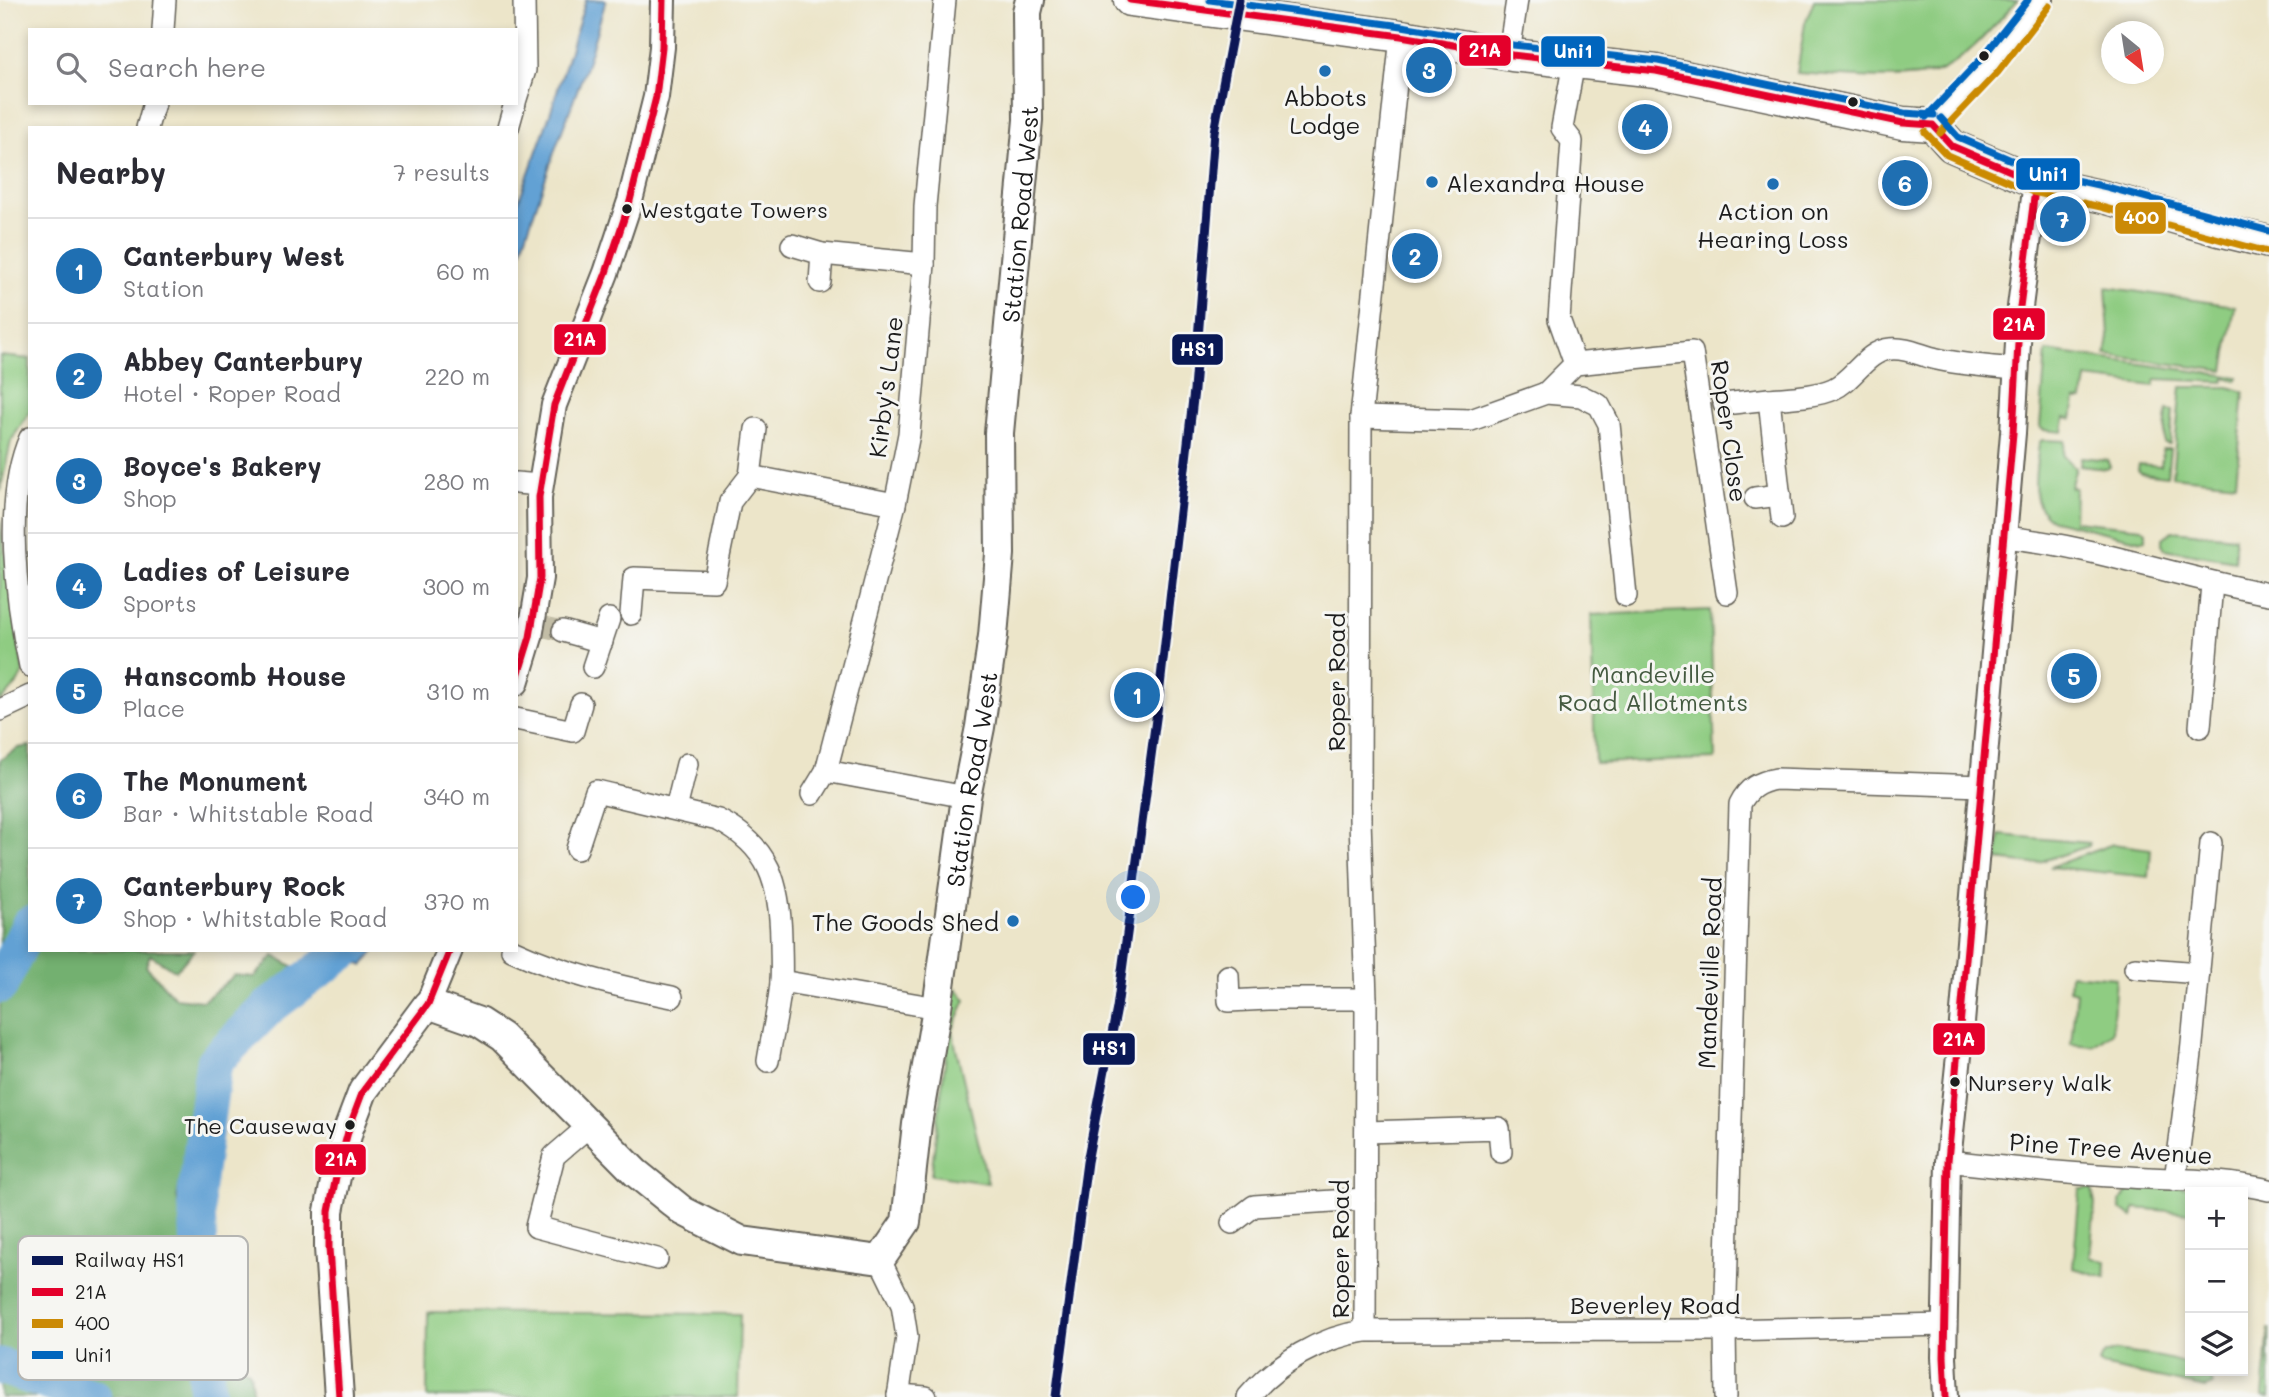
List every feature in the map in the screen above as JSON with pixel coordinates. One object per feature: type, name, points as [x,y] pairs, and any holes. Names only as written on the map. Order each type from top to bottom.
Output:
[{"type":"main road","name":"Station Road West","points":[[880,1260],[906,1222],[917,1124],[993,636],[999,568],[999,433],[1025,166],[1028,120],[1027,12],[1030,0]]},
{"type":"main road","points":[[1130,0],[1656,71],[1903,123],[1933,125],[1952,146],[2036,182],[2104,197],[2269,242]]},
{"type":"main road","points":[[339,1397],[329,1248],[329,1211],[336,1177],[349,1128],[363,1091],[428,1004],[479,1022],[502,1037],[636,1173],[684,1211],[742,1241],[880,1260]]},
{"type":"street","points":[[163,28],[165,0]]},
{"type":"street","points":[[518,94],[525,70],[524,0]]},
{"type":"street","points":[[518,679],[547,627],[528,484],[554,405],[606,273],[630,201],[660,75],[663,0]]},
{"type":"street","name":"Kirby's Lane","points":[[812,794],[826,771],[895,504],[909,434],[924,264],[925,206],[945,0]]},
{"type":"street","points":[[1509,53],[1517,0]]},
{"type":"street","points":[[1933,125],[1968,92],[2015,36],[2040,0]]},
{"type":"street","name":"Roper Road","points":[[1365,1331],[1367,999],[1360,819],[1361,417],[1401,36]]},
{"type":"street","points":[[1546,393],[1575,364],[1559,319],[1572,141],[1562,128],[1574,62]]},
{"type":"street","points":[[147,126],[153,105]]},
{"type":"street","points":[[509,126],[515,105]]},
{"type":"street","points":[[1946,1397],[1948,1161],[2004,537],[2018,369],[2020,307],[2036,182]]},
{"type":"street","points":[[792,245],[822,254],[924,264]]},
{"type":"street","points":[[820,282],[822,254]]},
{"type":"street","points":[[1724,404],[1835,389],[1875,354],[1887,349],[1902,349],[1977,367],[2018,369]]},
{"type":"street","name":"Roper Close","points":[[1575,364],[1692,352],[1727,593]]},
{"type":"street","points":[[1361,417],[1471,420],[1546,393],[1581,396],[1600,405],[1609,424],[1626,596]]},
{"type":"street","points":[[1769,399],[1782,518]]},
{"type":"street","points":[[631,614],[635,578],[714,581],[730,502],[750,477],[756,429]]},
{"type":"street","points":[[28,444],[18,472],[15,571],[28,653]]},
{"type":"street","points":[[750,477],[895,504]]},
{"type":"street","points":[[1755,498],[1780,495]]},
{"type":"street","points":[[2004,537],[2040,540],[2212,584],[2269,594]]},
{"type":"street","points":[[2200,727],[2212,584]]},
{"type":"street","points":[[593,667],[609,619]]},
{"type":"street","points":[[547,627],[602,642]]},
{"type":"street","points":[[0,710],[28,697]]},
{"type":"street","points":[[518,719],[573,731],[581,704]]},
{"type":"street","points":[[676,809],[687,764]]},
{"type":"street","points":[[826,771],[966,797]]},
{"type":"street","name":"Mandeville Road","points":[[1726,1397],[1725,1330],[1740,804],[1745,793],[1764,781],[1776,779],[1982,786]]},
{"type":"street","points":[[577,849],[596,791],[718,820],[734,828],[755,847],[772,874],[780,906],[781,981],[768,1061]]},
{"type":"street","points":[[2175,1180],[2192,1054],[2211,843]]},
{"type":"street","points":[[428,1004],[449,952]]},
{"type":"street","points":[[516,952],[551,968],[621,987],[672,997]]},
{"type":"street","points":[[2135,968],[2199,973]]},
{"type":"street","points":[[1228,976],[1229,1002],[1268,999],[1367,999]]},
{"type":"street","points":[[781,981],[937,1008]]},
{"type":"street","points":[[589,1126],[554,1156],[536,1227],[657,1259]]},
{"type":"street","points":[[1366,1132],[1499,1128],[1501,1152]]},
{"type":"street","name":"Pine Tree Avenue","points":[[1948,1161],[2103,1176],[2198,1179],[2269,1190]]},
{"type":"street","points":[[1232,1223],[1254,1206],[1366,1199]]},
{"type":"street","points":[[880,1260],[902,1305],[907,1337],[898,1396],[926,1397]]},
{"type":"street","name":"Beverley Road","points":[[1248,1397],[1289,1360],[1340,1334],[1365,1331],[1725,1330],[1946,1325]]},
{"type":"green space","points":[[1814,0],[2018,0],[1983,38],[1942,70],[1913,77],[1893,78],[1797,73],[1805,23]]},
{"type":"green space","points":[[2106,287],[2235,306],[2224,371],[2106,355],[2109,337]]},
{"type":"green space","points":[[2046,351],[2238,377],[2236,381],[2225,378],[2224,382],[2156,379],[2154,386],[2086,378],[2083,400],[2075,400],[2072,419],[2065,418],[2063,432],[2043,430],[2040,427]]},
{"type":"green space","points":[[0,356],[28,359],[28,414],[11,441],[0,492]]},
{"type":"green space","points":[[2181,387],[2229,387],[2244,392],[2236,483],[2172,476]]},
{"type":"green space","points":[[2167,410],[2173,411],[2170,444],[2164,443]]},
{"type":"green space","points":[[2042,440],[2065,441],[2063,456],[2076,468],[2070,487],[2075,488],[2074,521],[2142,528],[2146,532],[2146,540],[2053,520],[2045,513],[2039,505],[2035,486],[2039,443]]},
{"type":"green space","points":[[2163,449],[2170,449],[2167,476],[2141,473],[2138,470],[2139,464],[2161,466]]},
{"type":"green space","points":[[2081,457],[2107,460],[2110,467],[2080,466]]},
{"type":"green space","points":[[0,520],[23,672],[17,684],[0,702]]},
{"type":"green space","points":[[2172,531],[2235,537],[2235,561],[2165,549],[2162,538]]},
{"type":"green space","name":"Mandeville Road Allotments","points":[[1710,610],[1715,759],[1595,763],[1591,615]]},
{"type":"green space","points":[[28,746],[28,952],[192,952],[176,971],[150,955],[146,966],[175,998],[203,1001],[235,975],[254,977],[274,956],[304,972],[250,1011],[206,1060],[177,1197],[186,1236],[18,1236],[18,1380],[248,1380],[248,1371],[253,1397],[0,1397],[0,760],[18,748]]},
{"type":"green space","points":[[2000,835],[2089,843],[2089,846],[2033,864],[1997,860]]},
{"type":"green space","points":[[2113,844],[2151,849],[2149,877],[2050,867]]},
{"type":"green space","points":[[2070,974],[2116,978],[2112,1032],[2093,1046],[2071,1044],[2076,992],[2069,990]]},
{"type":"green space","points":[[956,988],[966,1000],[952,1031],[988,1183],[931,1175]]},
{"type":"green space","points":[[2142,1184],[2185,1188],[2185,1213],[2135,1208],[2133,1217],[2121,1210],[2120,1202],[2130,1188]]},
{"type":"green space","points":[[2080,1189],[2092,1189],[2095,1204],[2090,1257],[2106,1262],[2105,1277],[2073,1268]]},
{"type":"green space","points":[[428,1312],[740,1314],[738,1397],[427,1397]]},
{"type":"green space","points":[[2269,1328],[2269,1397],[2263,1396]]},
{"type":"green space","points":[[2115,1351],[2181,1362],[2185,1364],[2185,1376],[2207,1376],[2213,1385],[2206,1388],[2102,1366],[2099,1363],[2105,1354]]},
{"type":"water","points":[[586,0],[606,0],[586,67],[518,260],[518,202],[548,120]]},
{"type":"water","points":[[343,952],[374,952],[363,966]]},
{"type":"waterway","points":[[0,985],[28,928]]},
{"type":"waterway","points":[[198,1236],[196,1193],[214,1062],[269,1007],[343,952]]},
{"type":"waterway","points":[[0,1366],[18,1372]]},
{"type":"waterway","points":[[42,1380],[93,1397]]},
{"type":"waterway","points":[[206,1380],[207,1397]]},
{"type":"tunnel","points":[[545,627],[563,631]]},
{"type":"rail line","name":"HS1","points":[[1056,1397],[1087,1162],[1117,1008],[1158,704],[1194,390],[1214,132],[1239,0]]},
{"type":"transit line","name":"21A","points":[[518,676],[530,637],[540,578],[539,497],[554,405],[606,273],[630,201],[656,97],[662,47],[663,0]]},
{"type":"transit line","name":"21A","points":[[1130,0],[1401,36],[1512,55],[1656,71],[1903,123],[1933,125],[1952,146],[2036,182],[2020,307],[2013,433],[1948,1161],[1944,1357],[1946,1397]]},
{"type":"transit line","name":"Uni1","points":[[1210,0],[1402,26],[1513,45],[1658,61],[1904,113],[1934,115]]},
{"type":"transit line","name":"Uni1","points":[[1926,117],[1982,58],[2028,0]]},
{"type":"transit line","name":"400","points":[[1940,133],[1998,72],[2049,6]]},
{"type":"transit line","name":"Uni1","points":[[1941,118],[1958,137],[2039,172],[2107,187],[2269,231]]},
{"type":"transit line","name":"400","points":[[1925,132],[1947,155],[2033,192],[2101,207],[2267,252]]},
{"type":"transit line","name":"21A","points":[[339,1397],[329,1248],[329,1211],[336,1177],[349,1128],[363,1091],[428,1004],[449,952]]},
{"type":"place","name":"Boyce's Bakery","points":[[1429,70]]},
{"type":"place","name":"Abbots Lodge","points":[[1325,71]]},
{"type":"place","name":"Ladies of Leisure","points":[[1645,127]]},
{"type":"place","name":"Alexandra House","points":[[1432,182]]},
{"type":"place","name":"The Monument","points":[[1905,183]]},
{"type":"place","name":"Action on Hearing Loss","points":[[1773,184]]},
{"type":"place","name":"Westgate Towers","points":[[627,209]]},
{"type":"place","name":"Canterbury Rock","points":[[2063,219]]},
{"type":"place","name":"Abbey Canterbury","points":[[1415,256]]},
{"type":"place","name":"Hanscomb House","points":[[2074,676]]},
{"type":"place","name":"Canterbury West","points":[[1137,695]]},
{"type":"place","name":"The Goods Shed","points":[[1013,921]]},
{"type":"place","name":"Nursery Walk","points":[[1955,1082]]},
{"type":"place","name":"The Causeway","points":[[350,1125]]}]
